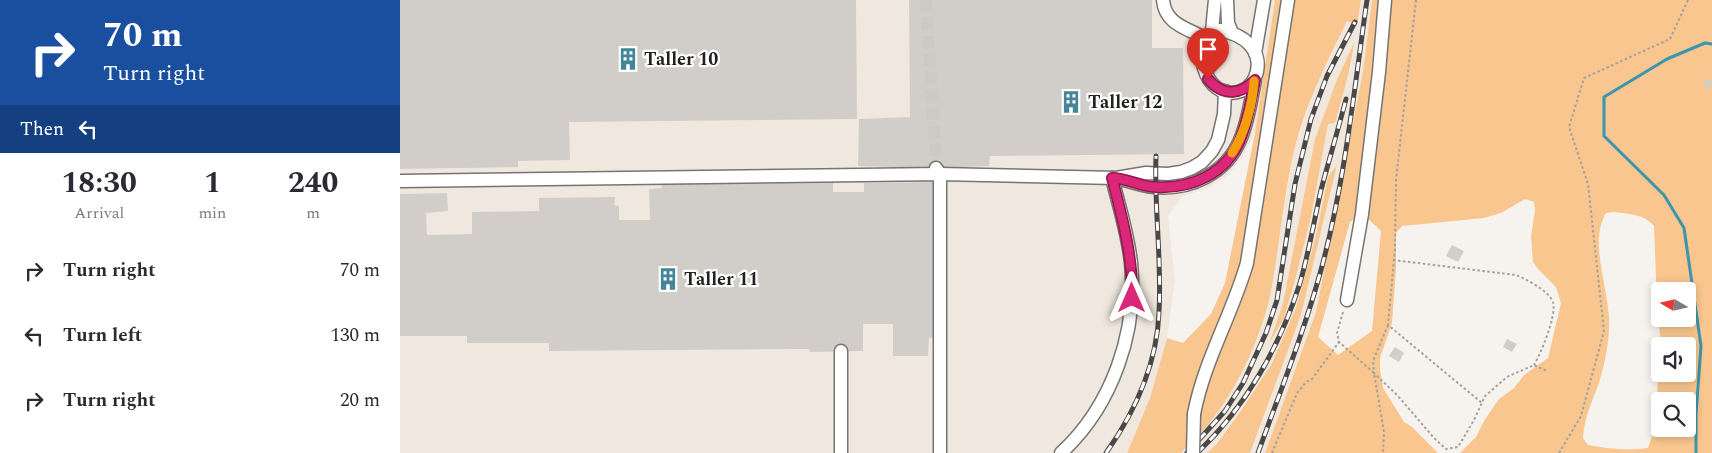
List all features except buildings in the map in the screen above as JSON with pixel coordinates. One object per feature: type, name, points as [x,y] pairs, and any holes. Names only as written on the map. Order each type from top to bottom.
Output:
[{"type":"street","points":[[1163,0],[1168,17],[1173,22],[1209,35],[1220,30],[1232,33],[1251,46],[1255,53]]},
{"type":"street","points":[[1215,0],[1202,62],[1205,72],[1214,85],[1225,91],[1240,92],[1255,80]]},
{"type":"street","points":[[1227,0],[1228,23],[1232,33]]},
{"type":"street","points":[[1114,178],[1147,186],[1162,188],[1181,187],[1208,177],[1231,156],[1240,141],[1246,124],[1257,71],[1255,53],[1264,0]]},
{"type":"street","points":[[1193,453],[1194,414],[1198,390],[1238,294],[1247,263],[1288,0]]},
{"type":"street","points":[[1347,300],[1362,214],[1379,72],[1385,0]]},
{"type":"street","points":[[400,181],[938,171],[1114,178],[1146,173],[1168,174],[1181,172],[1202,162],[1212,151],[1218,140],[1224,114],[1225,91]]},
{"type":"street","points":[[938,171],[940,453]]},
{"type":"street","points":[[1061,453],[1082,430],[1100,404],[1116,372],[1128,331],[1131,308],[1131,264],[1128,240],[1114,178]]},
{"type":"street","points":[[840,351],[841,453]]},
{"type":"path","points":[[1383,453],[1384,432],[1373,366],[1375,352],[1388,325],[1394,260],[1396,180],[1416,0]]},
{"type":"path","points":[[1559,453],[1581,416],[1604,330],[1588,184],[1569,127],[1584,78],[1670,40],[1688,0]]},
{"type":"path","points":[[1347,300],[1337,333],[1339,342],[1398,396],[1446,450],[1458,447],[1486,396],[1507,377],[1534,365],[1544,347],[1554,310],[1553,303],[1549,296],[1526,279],[1516,275],[1394,260]]},
{"type":"path","points":[[1388,325],[1482,402]]},
{"type":"path","points":[[1272,453],[1297,392],[1306,382],[1312,379],[1339,342]]},
{"type":"path","points":[[1534,365],[1547,371]]},
{"type":"shaded area","points":[[400,0],[1275,0],[1255,133],[1241,159],[1228,175],[1209,188],[1183,196],[1168,216],[1175,281],[1167,338],[1150,398],[1127,453],[400,453]]},
{"type":"shaded area","points":[[1275,0],[1361,0],[1357,26],[1347,21],[1318,83],[1295,147],[1272,286],[1263,321],[1250,356],[1232,390],[1208,424],[1181,453],[1127,453],[1150,398],[1167,338],[1183,343],[1211,314],[1225,283],[1255,133]]},
{"type":"shaded area","points":[[1361,0],[1372,0],[1363,71],[1316,312],[1265,453],[1250,453],[1301,315],[1337,166],[1328,177],[1316,235],[1296,308],[1271,365],[1216,445],[1207,453],[1181,453],[1213,420],[1238,379],[1259,335],[1272,288],[1283,211],[1295,147],[1312,94],[1347,21],[1357,26]],"holes":[[[1354,45],[1351,68],[1328,123],[1311,217],[1284,318],[1270,341],[1283,303],[1315,139],[1338,77]]]},
{"type":"shaded area","points":[[1372,0],[1712,0],[1712,453],[1460,453],[1476,437],[1499,399],[1514,388],[1524,375],[1548,358],[1561,303],[1556,287],[1533,262],[1531,237],[1535,210],[1534,202],[1525,199],[1501,213],[1484,218],[1402,226],[1396,233],[1396,270],[1392,323],[1380,358],[1383,388],[1404,422],[1412,427],[1438,453],[1265,453],[1316,312],[1363,71]],"holes":[[[1614,212],[1636,215],[1646,219],[1654,226],[1656,282],[1696,282],[1696,328],[1659,328],[1660,337],[1696,337],[1696,382],[1658,382],[1657,392],[1696,392],[1696,437],[1652,437],[1648,448],[1640,449],[1603,448],[1588,445],[1583,438],[1587,417],[1599,383],[1607,351],[1609,319],[1599,250],[1599,237],[1601,224],[1606,213]],[[1363,214],[1381,231],[1372,331],[1338,355],[1318,337],[1350,222]]]},
{"type":"shaded area","points":[[1354,43],[1349,73],[1335,123],[1328,124],[1311,217],[1295,280],[1284,318],[1269,344],[1283,303],[1315,139],[1338,77]]},
{"type":"shaded area","points":[[1337,165],[1301,315],[1250,453],[1207,453],[1216,445],[1271,365],[1296,308],[1316,235],[1328,177]]},
{"type":"waterway","points":[[1696,453],[1696,414],[1701,346],[1684,228],[1664,195],[1604,136],[1604,97],[1667,59],[1705,43],[1712,44]]},
{"type":"tunnel","points":[[926,0],[936,168]]},
{"type":"railway","points":[[1258,453],[1307,316],[1329,237],[1343,170],[1367,0]]},
{"type":"railway","points":[[1187,453],[1225,411],[1243,383],[1266,333],[1277,300],[1295,184],[1311,119],[1327,76],[1355,22]]},
{"type":"railway","points":[[1197,453],[1215,435],[1246,396],[1272,352],[1292,307],[1300,283],[1321,190],[1346,99]]},
{"type":"railway","points":[[1106,453],[1135,404],[1143,386],[1154,350],[1160,293],[1156,156]]},
{"type":"slow traffic","points":[[1232,153],[1240,141],[1246,124],[1254,81]]},
{"type":"place","name":"Taller 10","points":[[628,59]]},
{"type":"place","name":"Taller 12","points":[[1071,102]]},
{"type":"place","name":"Taller 11","points":[[668,279]]},
{"type":"route","points":[[1132,298],[1128,240],[1112,178],[1155,188],[1181,187],[1208,177],[1220,168],[1231,156],[1240,141],[1246,124],[1255,80],[1240,92],[1231,93],[1222,90],[1208,79]]}]
